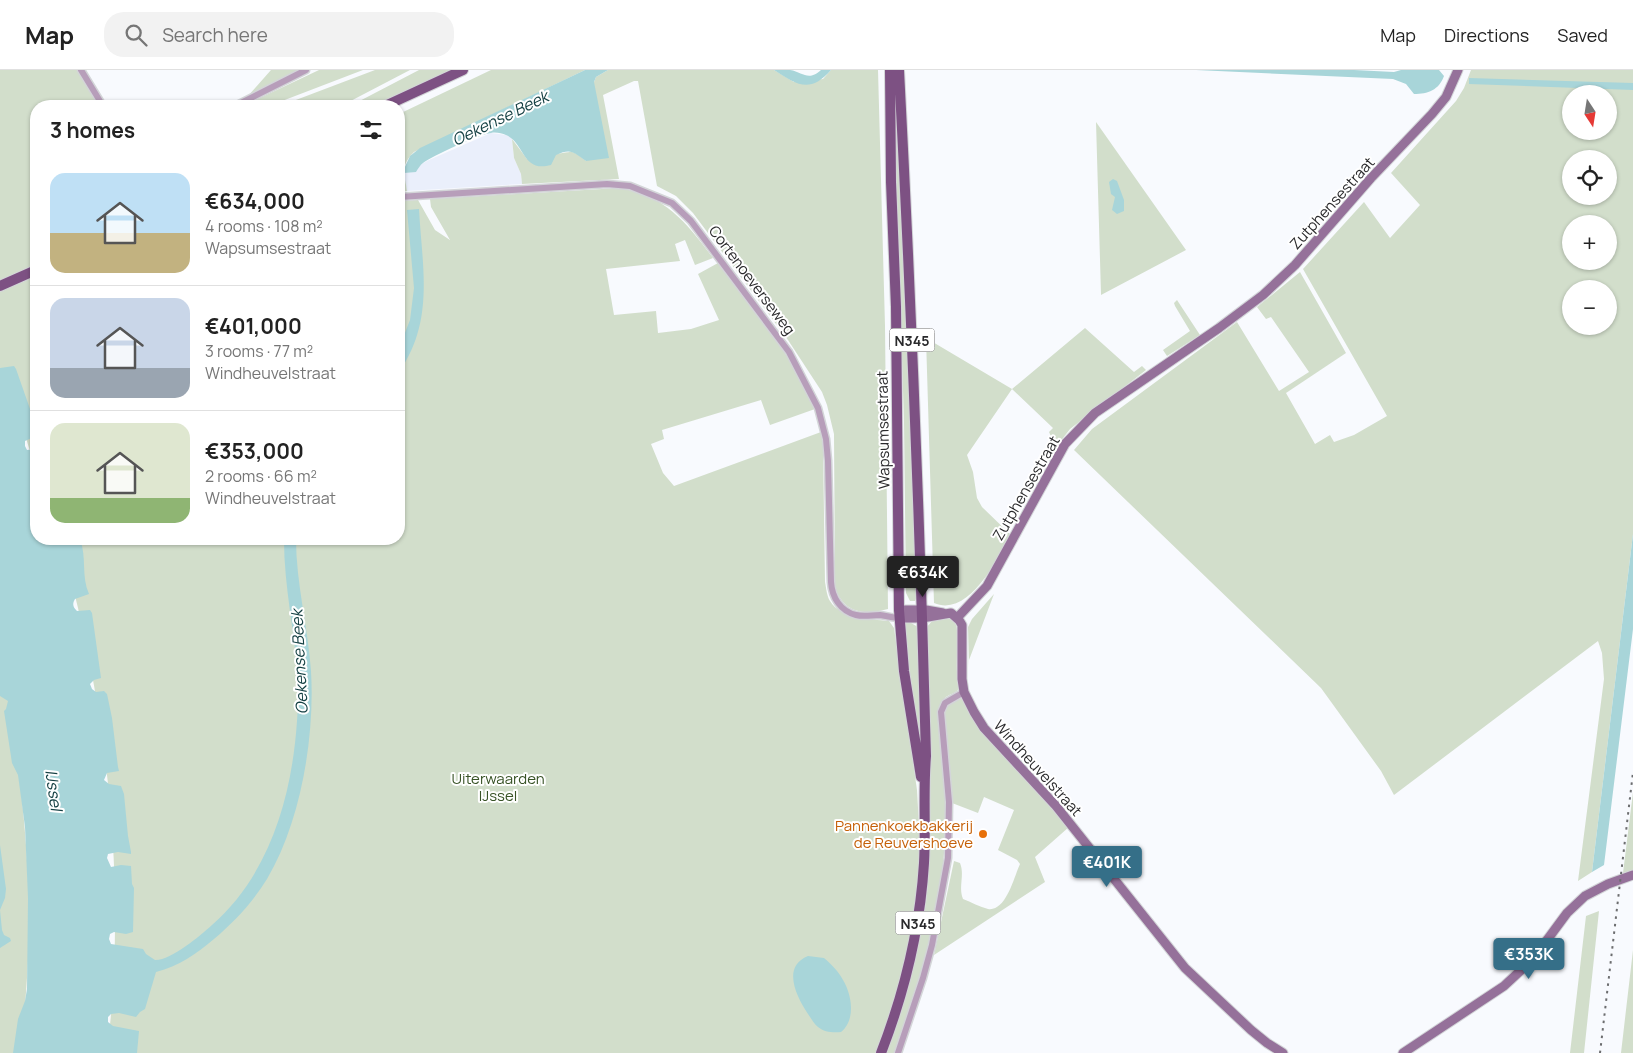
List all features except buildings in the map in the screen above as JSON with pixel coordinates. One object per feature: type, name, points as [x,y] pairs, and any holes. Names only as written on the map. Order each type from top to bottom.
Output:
[{"type":"main road","points":[[398,100],[463,70]]},
{"type":"main road","name":"Wapsumsestraat","points":[[890,70],[891,182],[896,306],[901,652],[908,706],[923,788]]},
{"type":"main road","name":"Wapsumsestraat","points":[[882,1053],[906,979],[916,935],[924,863],[925,825],[923,788],[926,756],[922,614],[911,309],[899,70]]},
{"type":"main road","points":[[0,286],[30,273]]},
{"type":"street","points":[[81,70],[99,100]]},
{"type":"street","points":[[247,100],[306,70]]},
{"type":"street","name":"Zutphensestraat","points":[[957,618],[987,586],[1065,444],[1078,429],[1095,413],[1219,328],[1263,295],[1295,265],[1371,178],[1432,114],[1446,97],[1458,70]]},
{"type":"street","name":"Cortenoeverseweg","points":[[405,197],[620,184],[630,186],[672,203],[691,221],[789,352],[820,413],[827,448],[831,582],[834,596],[839,605],[851,613],[861,616],[951,613],[957,618]]},
{"type":"street","points":[[898,1053],[924,978],[948,858],[949,802],[941,712],[945,703],[964,692],[962,678],[962,629],[957,618]]},
{"type":"street","name":"Windheuvelstraat","points":[[964,692],[984,728],[1056,806],[1185,968],[1251,1030],[1283,1053]]},
{"type":"street","points":[[1402,1053],[1504,986],[1532,959],[1567,913],[1585,896],[1608,884],[1633,875]]},
{"type":"shaded area","points":[[491,133],[506,135],[512,138],[514,158],[521,174],[522,184],[407,191],[405,173],[429,160]]},
{"type":"green space","points":[[0,70],[80,70],[98,100],[30,100],[30,451],[5,369],[0,368]]},
{"type":"green space","points":[[271,70],[303,70],[247,97]]},
{"type":"green space","points":[[319,70],[363,70],[285,100],[256,100]]},
{"type":"green space","points":[[375,70],[410,70],[352,100],[296,100]]},
{"type":"green space","points":[[419,70],[452,70],[387,100],[362,100]]},
{"type":"green space","points":[[491,70],[585,70],[414,152],[406,162],[405,167],[405,111]]},
{"type":"green space","points":[[608,70],[774,70],[794,82],[823,79],[831,70],[878,70],[885,326],[888,609],[863,612],[850,608],[839,597],[835,588],[834,434],[822,392],[788,340],[693,213],[676,196],[657,186],[638,81],[603,95],[619,179],[522,184],[521,174],[514,158],[512,139],[527,159],[572,152],[578,154],[586,161],[594,82],[596,77]]},
{"type":"green space","points":[[893,70],[897,70],[918,592],[915,601],[910,601],[906,593],[904,422]]},
{"type":"green space","points":[[1471,70],[1633,70],[1633,534],[1592,872],[1578,881],[1604,679],[1602,653],[1598,641],[1394,795],[1381,771],[1321,688],[1074,450],[1092,429],[1237,322],[1279,391],[1309,372],[1271,317],[1266,319],[1257,307],[1300,272],[1346,353],[1286,393],[1315,444],[1330,435],[1334,442],[1354,435],[1387,416],[1303,269],[1364,202],[1390,238],[1420,205],[1391,173],[1456,101],[1464,88]]},
{"type":"green space","points":[[1096,122],[1186,250],[1101,295],[1101,294]]},
{"type":"green space","name":"Uiterwaarden IJssel","points":[[619,188],[649,197],[674,212],[694,233],[713,258],[695,265],[685,240],[675,244],[680,261],[606,269],[614,315],[656,311],[658,333],[691,329],[719,320],[698,274],[718,263],[784,351],[806,389],[815,409],[770,425],[761,400],[662,430],[664,439],[651,444],[663,473],[674,486],[821,432],[823,446],[825,582],[828,597],[835,607],[848,615],[889,621],[894,628],[917,790],[920,844],[915,916],[889,1022],[877,1053],[107,1053],[115,941],[115,885],[107,773],[90,663],[76,599],[60,545],[405,545],[405,201],[418,200],[435,230],[450,240],[431,207],[430,199]]},
{"type":"green space","points":[[1177,300],[1200,335],[1167,356],[1163,350],[1190,331],[1175,306],[1174,303]]},
{"type":"green space","points":[[1085,328],[1134,372],[1142,366],[1146,370],[1070,429],[1056,447],[1049,432],[1053,428],[1012,389]]},
{"type":"green space","points":[[926,338],[1012,389],[967,455],[973,472],[977,498],[982,507],[1011,535],[990,571],[970,594],[959,602],[947,605],[934,603]]},
{"type":"green space","points":[[994,594],[969,660],[969,668],[968,627],[972,619]]},
{"type":"green space","points":[[947,618],[953,621],[957,629],[957,674],[959,688],[945,698],[939,707],[938,714],[945,793],[946,824],[943,867],[934,921],[912,1001],[894,1053],[886,1053],[915,960],[928,888],[926,628],[933,620]]},
{"type":"green space","points":[[906,623],[911,623],[918,627],[923,756],[911,687],[904,626]]},
{"type":"green space","points":[[0,652],[17,758],[25,829],[29,900],[28,965],[22,1053],[0,1053]]},
{"type":"green space","points":[[957,698],[965,702],[1069,827],[1035,857],[1045,882],[934,955],[954,861],[960,863],[961,867],[963,899],[988,909],[1000,905],[1004,900],[1020,864],[1017,860],[998,850],[1014,810],[984,797],[978,813],[952,803],[950,769],[942,717],[945,708]]},
{"type":"green space","points":[[1633,792],[1633,870],[1623,873]]},
{"type":"green space","points":[[1599,911],[1584,1053],[1570,1053],[1586,916]]},
{"type":"green space","points":[[1633,950],[1633,1053],[1621,1053]]},
{"type":"water","name":"Oekense Beek","points":[[585,70],[608,70],[596,77],[594,82],[609,158],[586,161],[569,151],[556,155],[551,165],[534,165],[512,139],[503,134],[493,133],[467,141],[436,156],[422,164],[416,172],[405,173],[405,167],[410,156],[420,148]]},
{"type":"water","points":[[774,70],[790,70],[809,76],[821,70],[831,70],[816,82],[810,85],[803,85],[790,80]]},
{"type":"water","points":[[1196,70],[1354,70],[1394,72],[1401,70],[1439,70],[1444,76],[1436,88],[1424,93],[1414,94],[1406,84],[1393,79]]},
{"type":"water","points":[[1469,78],[1633,83],[1633,90],[1618,89],[1618,85],[1562,85],[1562,87],[1469,84]]},
{"type":"water","points":[[1113,179],[1117,181],[1124,200],[1124,211],[1117,214],[1112,210],[1115,197],[1111,194],[1109,182]]},
{"type":"water","points":[[419,209],[424,293],[418,333],[405,362],[405,333],[410,320],[414,288],[407,210]]},
{"type":"water","points":[[14,366],[30,409],[30,439],[25,441],[25,446],[27,450],[30,450],[30,545],[82,546],[85,580],[89,594],[75,599],[73,605],[77,611],[90,610],[92,613],[101,678],[94,680],[90,684],[96,692],[104,691],[107,694],[119,771],[107,773],[104,780],[109,784],[121,786],[124,794],[131,854],[118,852],[108,854],[107,858],[111,867],[131,866],[134,888],[133,932],[126,934],[114,932],[110,934],[111,944],[143,949],[146,954],[155,960],[169,956],[207,930],[232,905],[249,882],[263,858],[283,805],[294,749],[298,710],[297,662],[284,545],[296,545],[311,671],[312,696],[308,750],[297,805],[289,832],[267,879],[256,896],[236,919],[194,954],[180,963],[156,972],[145,1009],[136,1017],[119,1013],[111,1014],[108,1017],[108,1022],[113,1026],[139,1031],[137,1053],[13,1053],[18,1019],[25,1001],[27,989],[28,898],[25,827],[18,775],[12,763],[4,711],[8,701],[0,696],[0,368]]},
{"type":"water","points":[[1633,534],[1633,629],[1604,865],[1592,872]]},
{"type":"water","points":[[0,845],[6,889],[5,898],[0,910]]},
{"type":"water","points":[[0,910],[2,930],[4,935],[10,938],[11,941],[0,948]]},
{"type":"water","points":[[808,956],[824,958],[837,971],[846,986],[849,993],[851,1014],[846,1027],[841,1032],[829,1032],[818,1027],[808,1014],[796,991],[793,975],[795,967]]},
{"type":"railway","points":[[1600,1053],[1633,772]]},
{"type":"place","name":"Pannenkoekbakkerij de Reuvershoeve","points":[[983,834]]},
{"type":"water label","name":"IJssel","points":[[54,790]]}]
